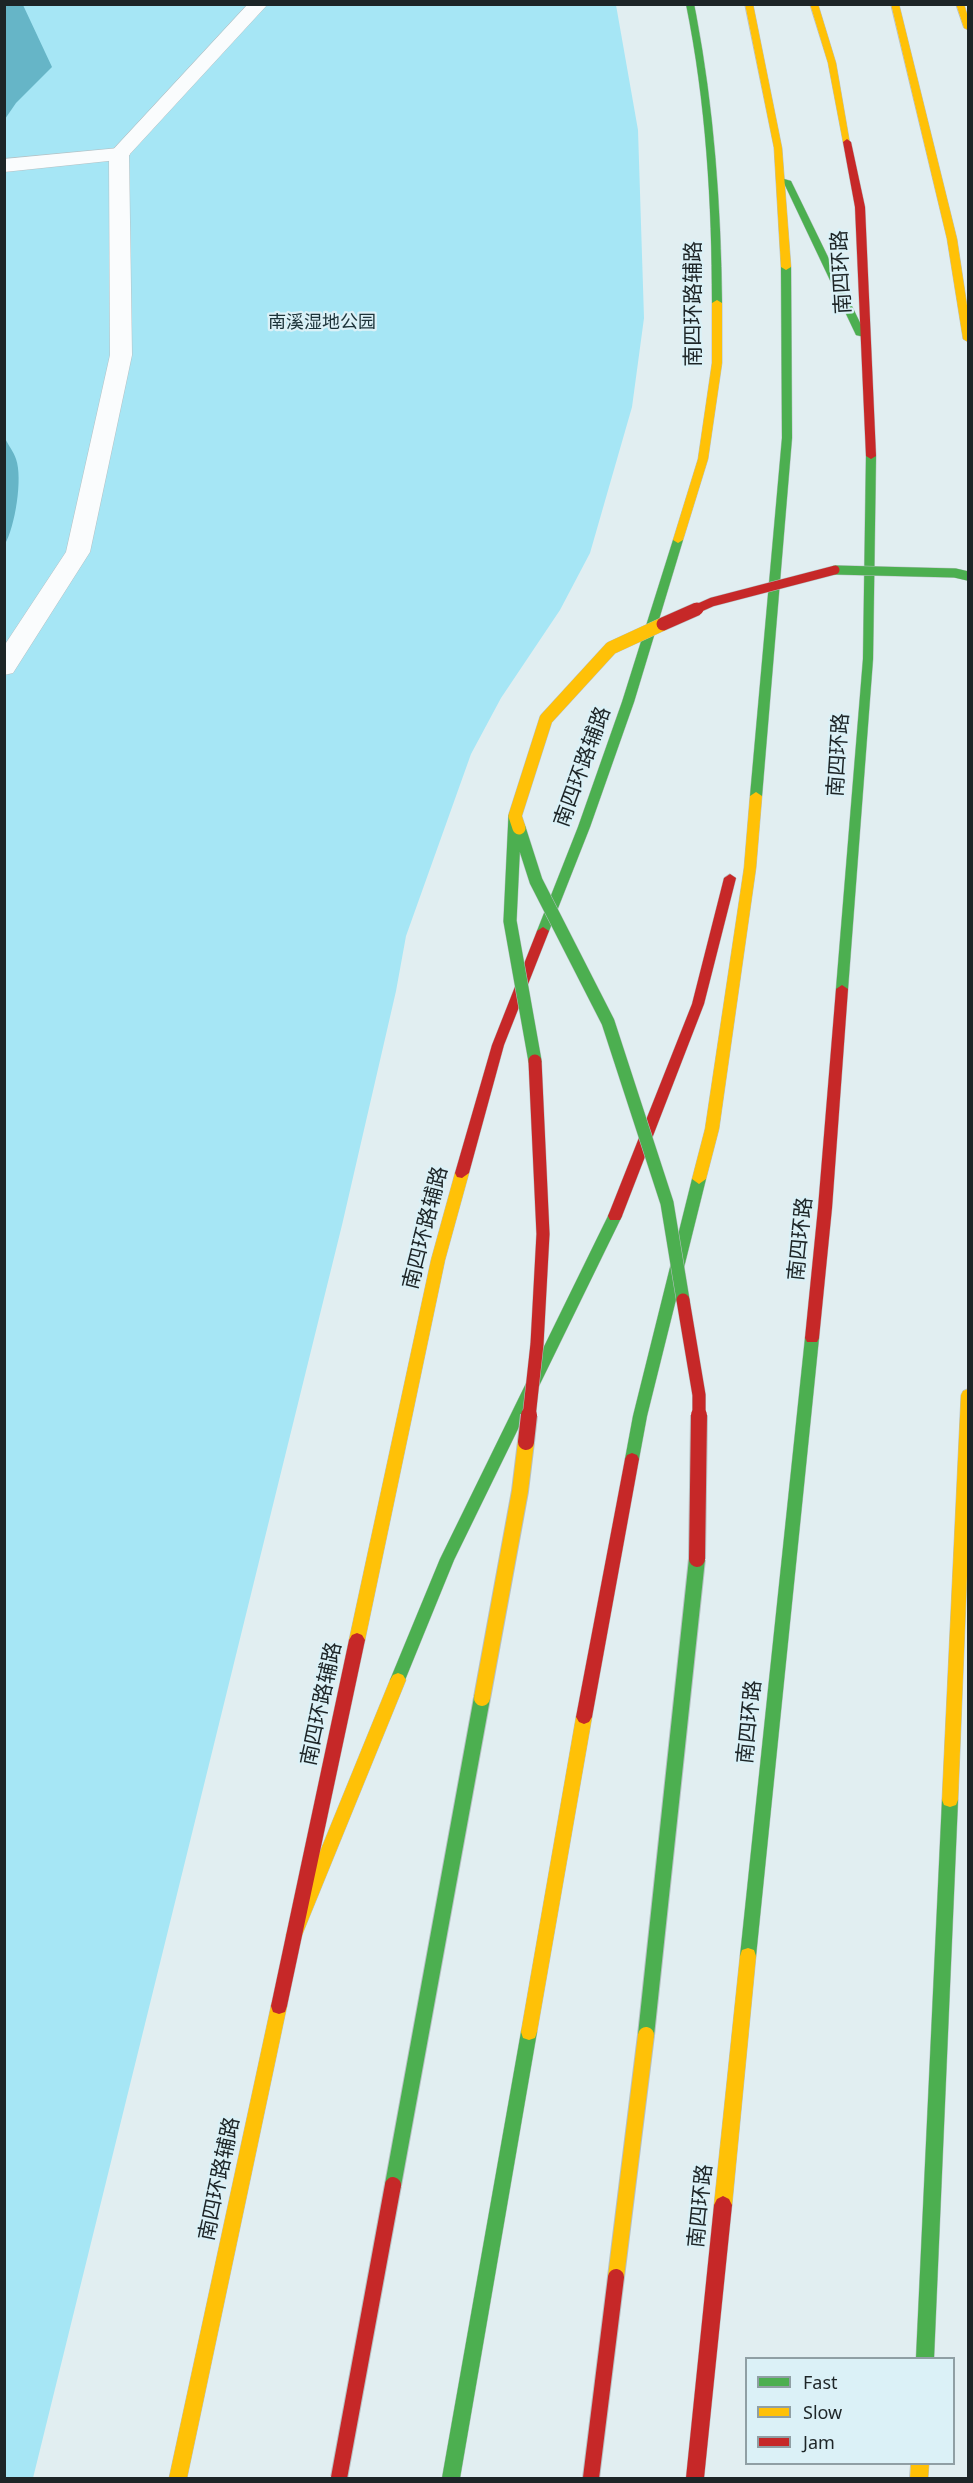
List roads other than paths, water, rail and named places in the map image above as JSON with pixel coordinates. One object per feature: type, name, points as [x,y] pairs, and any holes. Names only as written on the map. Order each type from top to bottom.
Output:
[{"type":"main road","name":"南四环路辅路","points":[[178,2478],[438,1260],[498,1045],[595,796],[628,702],[703,459],[717,363],[717,250],[708,125],[695,25],[690,4]]},
{"type":"main road","points":[[451,2478],[579,1745],[640,1416],[712,1130],[750,868],[787,438],[787,277],[778,148],[749,4]]},
{"type":"main road","name":"南四环路","points":[[695,2478],[825,1208],[868,659],[871,419],[860,207],[832,63],[814,4]]},
{"type":"main road","points":[[895,4],[952,239],[969,339]]},
{"type":"main road","points":[[960,4],[969,28]]},
{"type":"main road","points":[[931,154],[950,179]]},
{"type":"main road","points":[[778,163],[867,349]]},
{"type":"main road","points":[[339,2478],[520,1491],[537,1344],[543,1234],[535,1050],[510,921],[515,816],[546,719],[611,648],[712,602],[836,570],[954,573],[969,576]]},
{"type":"main road","points":[[738,845],[758,766]]},
{"type":"main road","points":[[515,816],[536,882],[608,1022],[667,1203],[699,1395],[698,1547],[651,1999],[591,2478]]},
{"type":"main road","points":[[294,1935],[447,1559],[612,1225],[698,1004],[732,868]]},
{"type":"main road","points":[[925,2357],[969,1395]]},
{"type":"street","points":[[4,166],[119,154]]},
{"type":"lane","points":[[4,668],[78,552],[81,541],[121,355],[119,154],[259,4]]},
{"type":"park label","name":"南溪湿地公园","points":[[322,323]]}]
